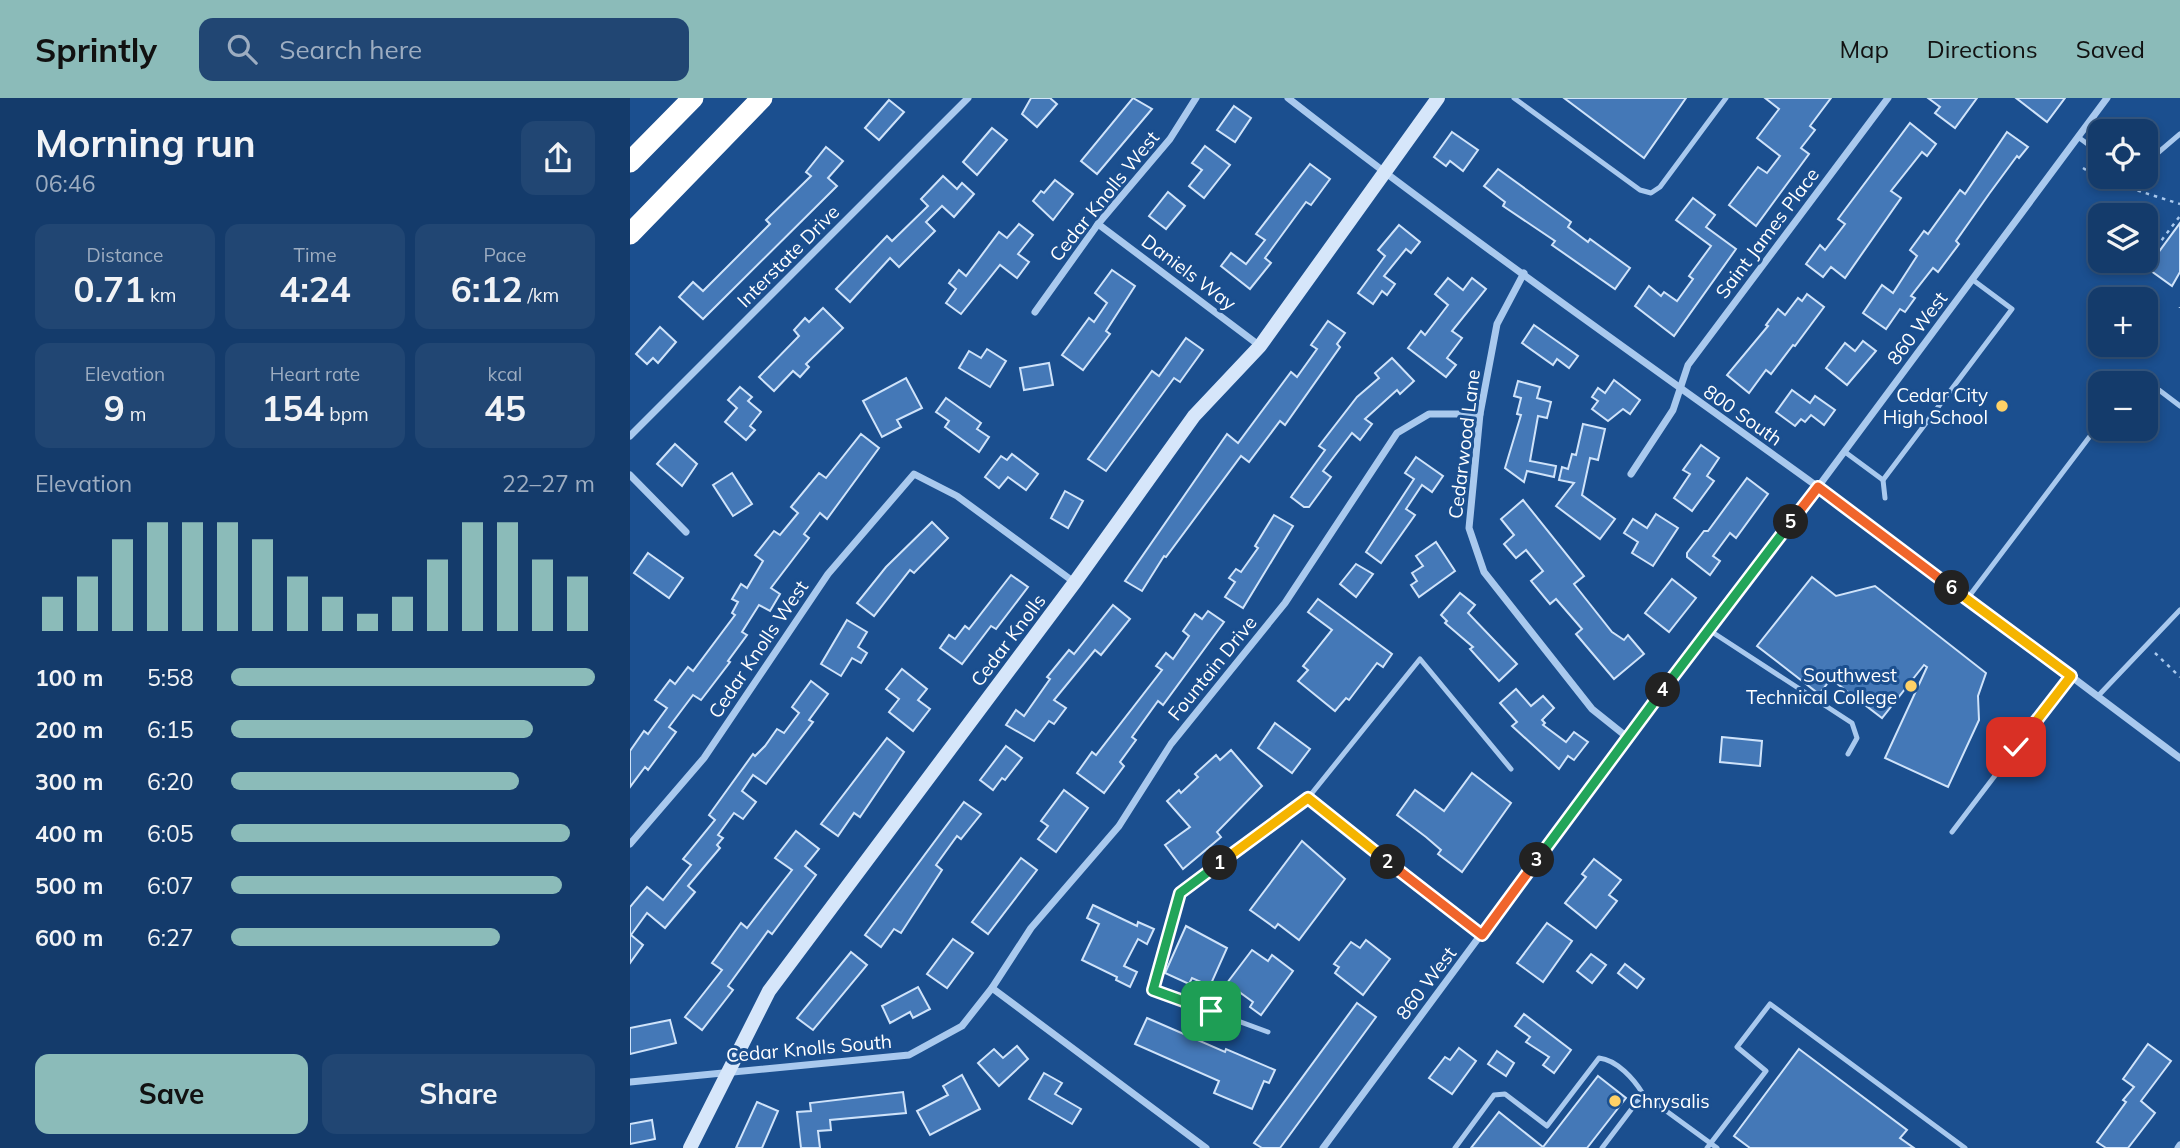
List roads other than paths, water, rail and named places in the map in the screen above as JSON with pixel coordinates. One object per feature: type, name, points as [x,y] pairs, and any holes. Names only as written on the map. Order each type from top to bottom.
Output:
[{"type":"highway","points":[[630,162],[693,98]]},
{"type":"highway","points":[[630,234],[761,98]]},
{"type":"street","name":"Interstate Drive","points":[[630,436],[968,98]]},
{"type":"street","name":"Cedar Knolls West","points":[[1035,312],[1098,224],[1170,139],[1196,98]]},
{"type":"street","name":"800 South","points":[[1288,98],[1383,172],[1524,273],[1679,390],[1818,487],[2180,758]]},
{"type":"street","name":"Cedar Knolls","points":[[690,1148],[769,991],[1075,582],[1194,416],[1261,346],[1438,98]]},
{"type":"street","name":"Saint James Place","points":[[1631,474],[1674,410],[1688,365],[1888,98]]},
{"type":"street","name":"860 West","points":[[1323,1148],[1627,737],[1845,452],[2107,98]]},
{"type":"street","name":"Daniels Way","points":[[1098,224],[1261,346]]},
{"type":"street","name":"Cedarwood Lane","points":[[1524,273],[1497,324],[1480,414],[1469,528],[1484,572],[1592,709],[1627,737]]},
{"type":"street","name":"Fountain Drive","points":[[992,988],[1031,928],[1119,826],[1171,744],[1285,603],[1397,433],[1429,414],[1480,414]]},
{"type":"street","name":"Cedar Knolls West","points":[[630,844],[704,758],[828,574],[914,474],[957,496],[1075,582]]},
{"type":"street","points":[[630,475],[686,532]]},
{"type":"street","name":"Cedar Knolls South","points":[[630,1082],[909,1055],[962,1026],[992,988]]},
{"type":"street","points":[[992,988],[1206,1148]]},
{"type":"lane","points":[[1514,98],[1640,190],[1651,193],[1660,187],[1726,98]]},
{"type":"lane","points":[[2158,153],[2180,135]]},
{"type":"lane","points":[[2078,137],[2088,144]]},
{"type":"lane","points":[[1885,498],[1883,480],[2012,309],[1973,280]]},
{"type":"lane","points":[[2158,390],[2180,406]]},
{"type":"lane","points":[[1967,599],[2088,439]]},
{"type":"lane","points":[[1845,452],[1883,480]]},
{"type":"lane","points":[[2098,696],[2180,610]]},
{"type":"lane","points":[[1709,630],[1852,723],[1857,738],[1848,754]]},
{"type":"lane","points":[[1268,1032],[1153,990],[1180,893],[1308,798],[1419,659],[1511,768]]},
{"type":"lane","points":[[1952,832],[2071,676]]},
{"type":"lane","points":[[1308,798],[1482,935]]},
{"type":"lane","points":[[1709,1146],[1766,1071],[1737,1047],[1770,1004],[1965,1148]]},
{"type":"lane","points":[[1455,1148],[1494,1095],[1505,1094],[1547,1126],[1600,1058],[1606,1059],[1635,1080],[1643,1094],[1709,1146],[1717,1148]]},
{"type":"lane","points":[[1602,1148],[1643,1094]]},
{"type":"place","name":"Cedar City High School","points":[[2002,406]]},
{"type":"place","name":"Southwest Technical College","points":[[1911,686]]},
{"type":"place","name":"Chrysalis","points":[[1615,1101]]}]
